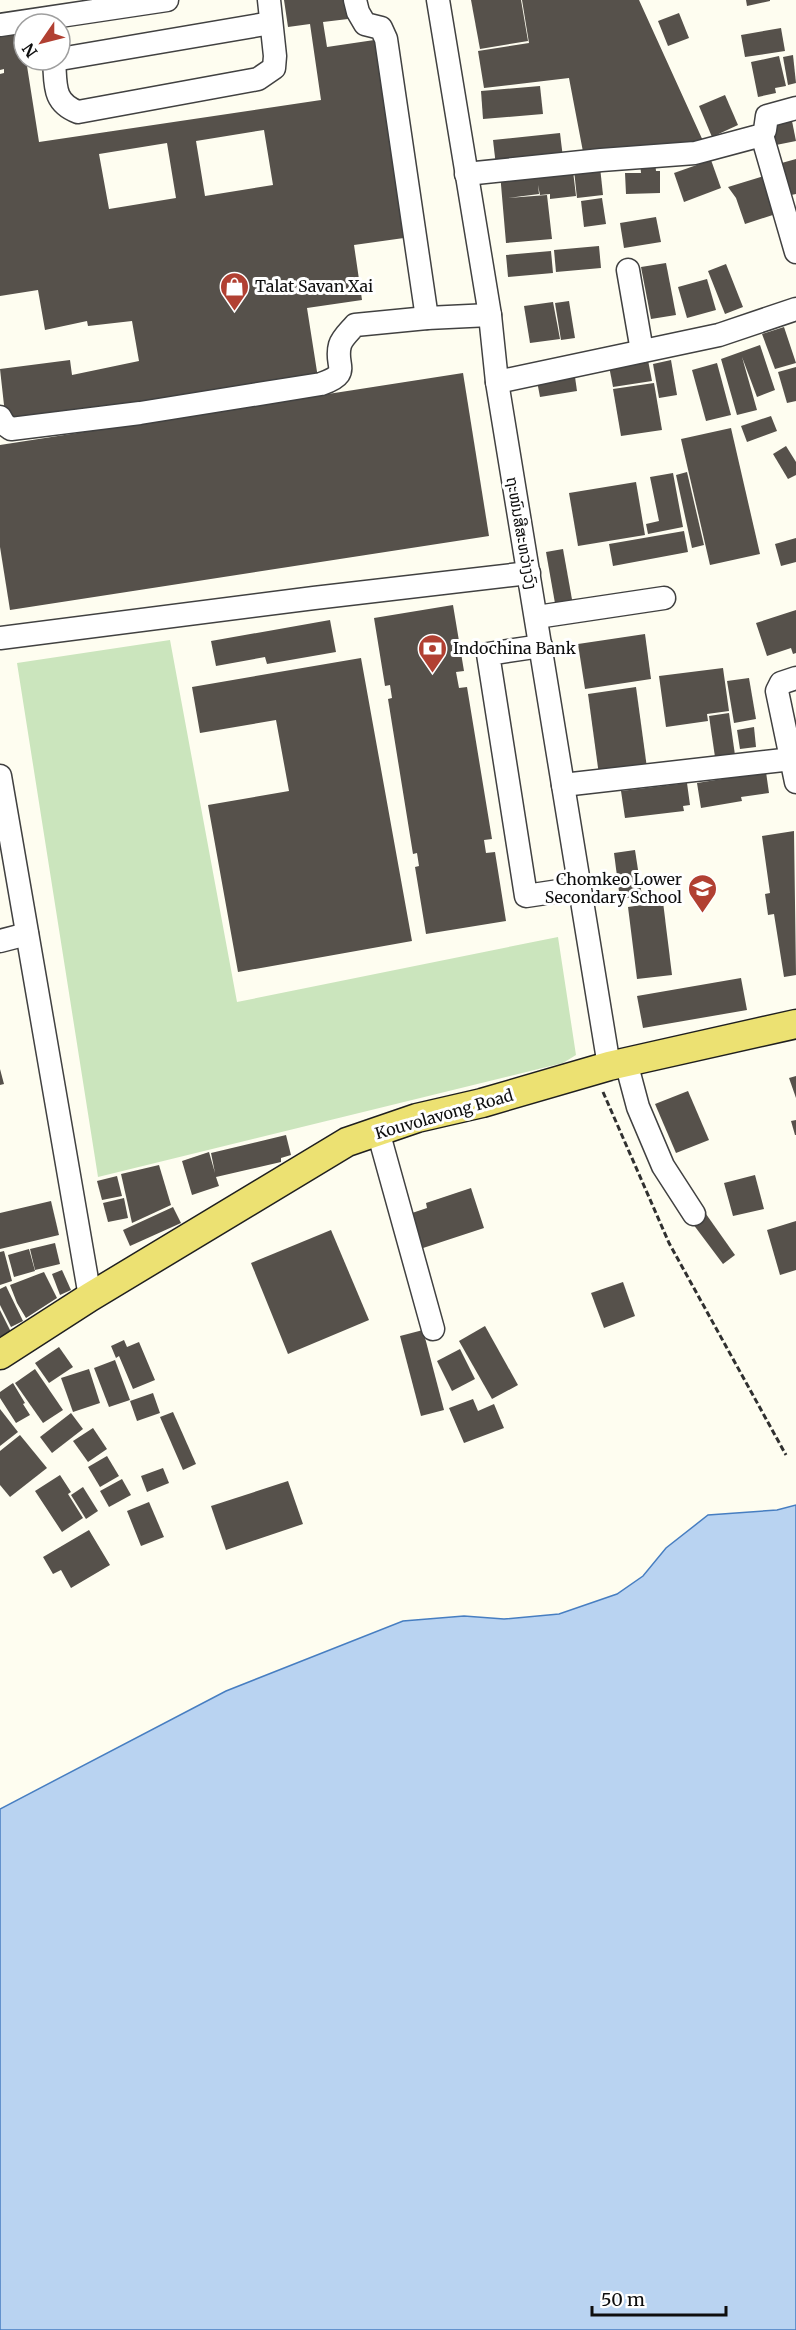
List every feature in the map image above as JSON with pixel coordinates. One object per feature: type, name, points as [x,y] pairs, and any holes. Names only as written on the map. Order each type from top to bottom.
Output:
[{"type":"main road","name":"Kouvolavong Road","points":[[0,1355],[90,1297],[339,1147],[417,1118],[482,1103],[610,1066],[796,1024]]},
{"type":"street","points":[[72,17],[167,0]]},
{"type":"street","points":[[55,72],[57,96],[66,107],[78,112],[258,79],[274,68],[275,56],[269,0]]},
{"type":"street","points":[[355,0],[358,12],[365,24],[381,28],[386,39],[427,318]]},
{"type":"street","name":"ຖະໜົນສີສະຫວ່າງວົງ","points":[[438,0],[490,315],[497,382],[610,1066],[638,1107],[663,1166],[694,1214]]},
{"type":"street","points":[[72,57],[272,23]]},
{"type":"street","points":[[466,174],[601,159],[694,153],[762,135],[767,116],[796,108]]},
{"type":"street","points":[[762,135],[796,252]]},
{"type":"street","points":[[628,270],[642,351]]},
{"type":"street","points":[[497,382],[719,335],[796,309]]},
{"type":"street","points":[[0,417],[11,429],[140,414],[321,384],[335,379],[340,370],[340,345],[355,325],[490,315]]},
{"type":"street","points":[[0,638],[529,573]]},
{"type":"street","points":[[537,617],[664,598]]},
{"type":"street","points":[[541,646],[488,654],[526,896],[579,888]]},
{"type":"street","points":[[796,678],[781,683],[777,691],[796,782]]},
{"type":"street","points":[[563,785],[792,759]]},
{"type":"street","points":[[0,776],[90,1297]]},
{"type":"street","points":[[0,941],[27,934]]},
{"type":"street","points":[[378,1131],[433,1329]]},
{"type":"path","points":[[610,1066],[613,1118],[669,1244],[786,1455]]},
{"type":"green space","points":[[170,640],[237,1002],[558,937],[576,1055],[563,1063],[98,1177],[17,663]]},
{"type":"water","points":[[796,1505],[796,2330],[0,2330],[0,1809],[226,1691],[403,1621],[464,1616],[504,1619],[559,1614],[617,1594],[643,1576],[666,1548],[708,1515],[777,1510]]},
{"type":"building","points":[[284,0],[345,0],[348,19],[323,22],[327,47],[381,39],[411,237],[354,245],[362,300],[307,308],[318,378],[6,423],[0,369],[70,360],[72,375],[139,361],[132,321],[88,326],[87,321],[45,330],[38,290],[0,296],[0,74],[4,73],[4,69],[0,70],[0,36],[12,34],[12,72],[28,72],[39,142],[321,100],[310,24],[288,27]],"holes":[[[264,130],[273,185],[205,196],[196,141]],[[167,143],[176,198],[109,209],[99,154]]]},
{"type":"building","points":[[471,0],[521,0],[528,41],[480,49]]},
{"type":"building","points":[[522,0],[639,0],[704,143],[584,157],[569,78],[484,88],[478,51],[529,43]]},
{"type":"building","points":[[746,0],[770,0],[770,1],[747,6]]},
{"type":"building","points":[[679,13],[689,38],[668,46],[658,21]]},
{"type":"building","points":[[781,28],[785,51],[745,57],[741,35]]},
{"type":"building","points":[[793,55],[796,83],[788,85],[783,57]]},
{"type":"building","points":[[779,56],[786,86],[775,88],[776,93],[758,97],[751,62]]},
{"type":"building","points":[[540,86],[543,114],[483,119],[481,91]]},
{"type":"building","points":[[725,95],[738,125],[712,137],[699,106]]},
{"type":"building","points":[[791,116],[796,141],[776,145],[771,120]]},
{"type":"building","points":[[560,133],[563,158],[496,166],[493,140]]},
{"type":"building","points":[[796,159],[796,194],[786,196],[778,164]]},
{"type":"building","points":[[711,160],[721,188],[684,202],[674,173]]},
{"type":"building","points":[[655,162],[656,171],[660,171],[660,193],[626,194],[625,173],[641,173],[640,163]]},
{"type":"building","points":[[600,167],[603,195],[577,198],[574,170]]},
{"type":"building","points":[[573,171],[576,196],[550,199],[550,194],[540,195],[538,185],[539,194],[508,198],[547,195],[552,239],[506,243],[500,173]]},
{"type":"building","points":[[767,175],[779,213],[745,224],[736,198],[728,187]]},
{"type":"building","points":[[602,198],[606,224],[584,227],[581,201]]},
{"type":"building","points":[[656,217],[661,242],[624,248],[620,223]]},
{"type":"building","points":[[599,246],[601,268],[556,272],[554,250]]},
{"type":"building","points":[[551,251],[553,273],[508,277],[506,255]]},
{"type":"building","points":[[666,263],[676,315],[651,319],[641,267]]},
{"type":"building","points":[[726,264],[743,307],[725,314],[708,271]]},
{"type":"building","points":[[707,279],[716,310],[687,318],[678,287]]},
{"type":"building","points":[[569,301],[575,338],[561,340],[555,303]]},
{"type":"building","points":[[553,302],[560,339],[530,343],[524,306]]},
{"type":"building","points":[[784,327],[796,363],[775,369],[762,334]]},
{"type":"building","points":[[760,345],[775,390],[757,397],[742,357],[757,410],[737,415],[721,359]]},
{"type":"building","points":[[648,360],[652,381],[613,387],[609,366]]},
{"type":"building","points":[[671,360],[677,395],[659,398],[653,364]]},
{"type":"building","points":[[717,363],[731,415],[706,421],[692,370]]},
{"type":"building","points":[[796,367],[796,401],[787,403],[778,372]]},
{"type":"building","points":[[574,370],[577,391],[540,397],[536,376]]},
{"type":"building","points":[[463,373],[489,536],[10,610],[0,547],[0,445]]},
{"type":"building","points":[[654,383],[662,430],[621,436],[613,389]]},
{"type":"building","points":[[771,416],[777,431],[747,442],[741,426]]},
{"type":"building","points":[[731,428],[760,554],[710,565],[681,439]]},
{"type":"building","points":[[786,446],[796,462],[796,475],[788,479],[773,454]]},
{"type":"building","points":[[687,472],[704,545],[692,548],[676,475]]},
{"type":"building","points":[[673,473],[683,527],[648,534],[646,524],[659,521],[650,477]]},
{"type":"building","points":[[636,482],[645,535],[578,546],[569,493]]},
{"type":"building","points":[[684,531],[688,552],[613,566],[609,544]]},
{"type":"building","points":[[796,538],[796,562],[781,566],[775,544]]},
{"type":"building","points":[[563,549],[573,605],[556,609],[546,552]]},
{"type":"building","points":[[453,605],[464,671],[456,672],[459,688],[467,687],[492,839],[484,840],[486,853],[495,852],[506,921],[426,934],[415,867],[419,866],[417,853],[413,854],[388,699],[392,698],[390,685],[385,686],[374,618]]},
{"type":"building","points":[[796,610],[796,653],[793,654],[791,648],[767,656],[756,623]]},
{"type":"building","points":[[330,620],[336,652],[267,664],[265,657],[216,666],[211,641]]},
{"type":"building","points":[[645,634],[651,679],[585,689],[578,644]]},
{"type":"building","points":[[361,658],[412,941],[238,972],[208,805],[289,791],[276,720],[200,733],[192,687]]},
{"type":"building","points":[[723,668],[729,711],[707,714],[708,721],[666,727],[659,676]]},
{"type":"building","points":[[749,678],[756,719],[734,723],[727,681]]},
{"type":"building","points":[[636,687],[647,768],[599,775],[588,694]]},
{"type":"building","points":[[729,713],[735,755],[715,757],[709,716]]},
{"type":"building","points":[[754,727],[756,747],[740,749],[737,730]]},
{"type":"building","points":[[766,772],[769,793],[741,797],[742,801],[701,808],[697,783]]},
{"type":"building","points":[[687,783],[690,805],[683,806],[684,811],[625,818],[621,791]]},
{"type":"building","points":[[794,831],[796,975],[784,977],[774,914],[768,915],[765,894],[770,893],[762,836]]},
{"type":"building","points":[[635,850],[642,896],[620,899],[614,853]]},
{"type":"building","points":[[663,902],[672,975],[637,979],[628,907]]},
{"type":"building","points":[[741,978],[747,1010],[643,1028],[637,996]]},
{"type":"building","points":[[0,1069],[4,1084],[0,1085]]},
{"type":"building","points":[[796,1076],[796,1098],[789,1078]]},
{"type":"building","points":[[688,1091],[709,1140],[676,1153],[655,1104]]},
{"type":"building","points":[[796,1120],[796,1135],[795,1135],[791,1121]]},
{"type":"building","points":[[286,1135],[291,1155],[281,1158],[281,1162],[216,1177],[219,1186],[192,1195],[182,1161],[209,1152],[215,1173],[211,1153]]},
{"type":"building","points":[[159,1165],[171,1205],[132,1223],[121,1174]]},
{"type":"building","points":[[755,1175],[764,1209],[733,1216],[724,1183]]},
{"type":"building","points":[[117,1176],[122,1196],[102,1200],[97,1181]]},
{"type":"building","points":[[471,1188],[484,1228],[420,1249],[409,1214],[427,1208],[426,1203]]},
{"type":"building","points":[[124,1198],[128,1218],[108,1222],[103,1203]]},
{"type":"building","points":[[51,1201],[59,1235],[0,1249],[0,1213]]},
{"type":"building","points":[[173,1207],[181,1223],[130,1246],[123,1230]]},
{"type":"building","points":[[706,1214],[735,1255],[723,1264],[693,1224]]},
{"type":"building","points":[[796,1221],[796,1270],[780,1275],[767,1230]]},
{"type":"building","points":[[331,1230],[369,1320],[288,1354],[251,1263]]},
{"type":"building","points":[[55,1243],[60,1264],[35,1270],[30,1249]]},
{"type":"building","points":[[29,1249],[35,1271],[14,1277],[8,1255]]},
{"type":"building","points":[[4,1251],[12,1281],[0,1285],[0,1252]]},
{"type":"building","points":[[62,1270],[71,1290],[60,1295],[52,1274]]},
{"type":"building","points":[[44,1272],[57,1298],[26,1318],[10,1285]]},
{"type":"building","points":[[623,1282],[635,1316],[604,1328],[591,1293]]},
{"type":"building","points":[[6,1286],[23,1321],[11,1327],[0,1305],[0,1289]]},
{"type":"building","points":[[0,1310],[11,1332],[0,1337]]},
{"type":"building","points":[[485,1326],[518,1385],[492,1399],[459,1341]]},
{"type":"building","points":[[423,1330],[444,1410],[421,1416],[400,1336]]},
{"type":"building","points":[[124,1340],[127,1347],[139,1342],[155,1380],[133,1389],[119,1356],[116,1358],[111,1346]]},
{"type":"building","points":[[59,1347],[73,1367],[49,1383],[35,1363]]},
{"type":"building","points":[[460,1349],[475,1379],[452,1391],[437,1361]]},
{"type":"building","points":[[115,1360],[130,1400],[109,1407],[94,1368]]},
{"type":"building","points":[[35,1369],[63,1410],[43,1423],[15,1383]]},
{"type":"building","points":[[89,1369],[100,1403],[73,1412],[61,1378]]},
{"type":"building","points":[[13,1383],[30,1415],[16,1423],[0,1398],[0,1392]]},
{"type":"building","points":[[153,1393],[160,1413],[137,1421],[130,1401]]},
{"type":"building","points":[[473,1399],[478,1411],[494,1404],[504,1428],[464,1443],[449,1408]]},
{"type":"building","points":[[0,1409],[18,1432],[0,1446]]},
{"type":"building","points":[[173,1412],[196,1464],[183,1470],[160,1417]]},
{"type":"building","points":[[71,1413],[83,1429],[52,1453],[40,1437]]},
{"type":"building","points":[[93,1428],[107,1449],[88,1462],[73,1441]]},
{"type":"building","points":[[20,1435],[47,1468],[10,1497],[0,1485],[0,1451]]},
{"type":"building","points":[[107,1456],[119,1476],[100,1487],[88,1467]]},
{"type":"building","points":[[163,1468],[169,1483],[147,1492],[141,1476]]},
{"type":"building","points":[[60,1475],[71,1492],[68,1494],[83,1518],[62,1532],[35,1491]]},
{"type":"building","points":[[122,1479],[131,1495],[109,1507],[100,1491]]},
{"type":"building","points":[[288,1481],[303,1524],[226,1550],[211,1506]]},
{"type":"building","points":[[83,1487],[98,1511],[86,1519],[71,1495]]},
{"type":"building","points":[[149,1502],[164,1537],[141,1546],[127,1511]]},
{"type":"building","points":[[89,1530],[110,1565],[71,1588],[61,1570],[53,1574],[43,1557]]},
{"type":"place","name":"Talat Savan Xai","points":[[234,312]]},
{"type":"place","name":"Indochina Bank","points":[[432,674]]},
{"type":"place","name":"Chomkeo Lower Secondary School","points":[[703,914]]}]
